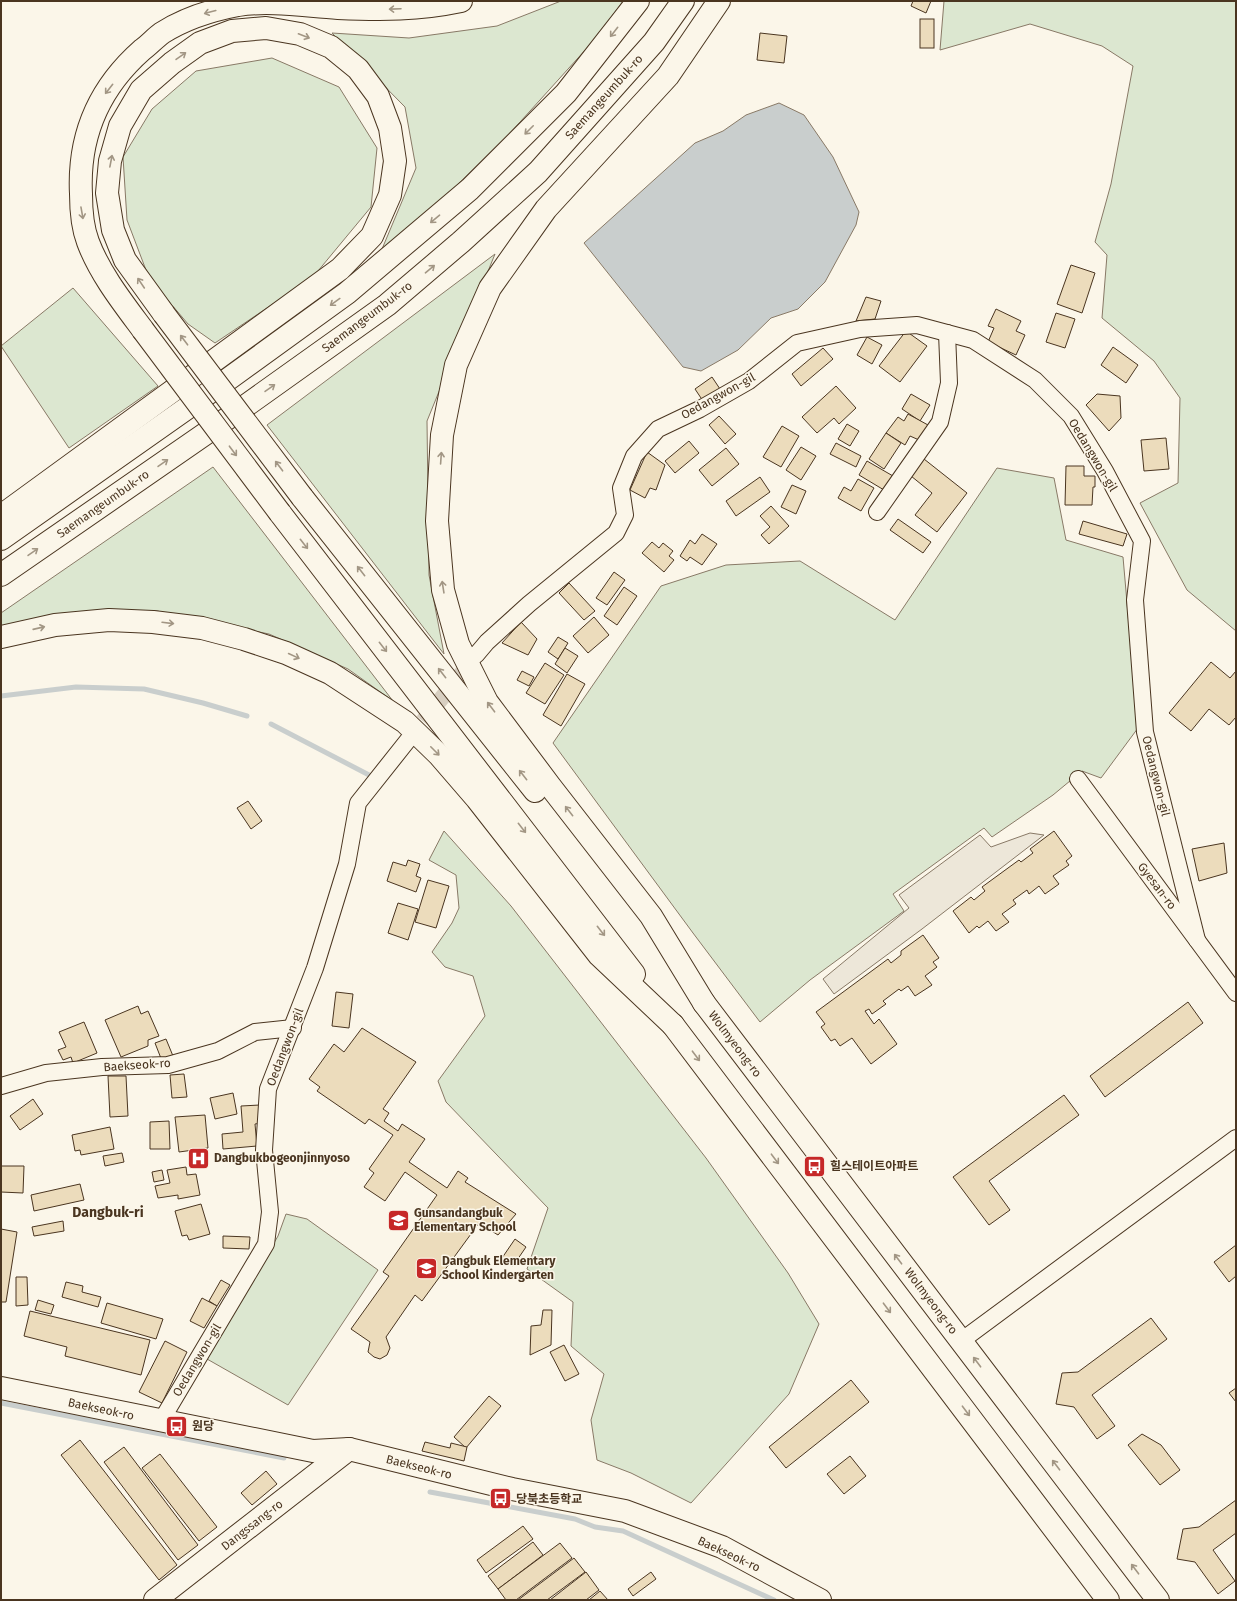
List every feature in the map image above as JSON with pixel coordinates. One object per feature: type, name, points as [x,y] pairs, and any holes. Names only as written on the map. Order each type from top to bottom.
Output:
[{"type":"main road","points":[[461,1],[437,6],[395,10],[337,8],[281,3],[238,5],[198,16],[162,34],[130,61],[101,99],[88,130],[80,175],[81,205],[87,241],[100,267],[123,303],[280,513],[673,1024],[1108,1600]]},
{"type":"main road","points":[[1,539],[227,380],[359,283],[470,189],[566,93],[638,1]]},
{"type":"main road","name":"Saemangeumbuk-ro","points":[[1,575],[244,407],[387,305],[462,242],[538,172],[654,42],[683,1]]},
{"type":"main road","points":[[704,1003],[651,916],[487,702],[458,644],[443,590],[437,521],[442,435],[456,365],[490,288],[546,209],[668,76],[719,1]]},
{"type":"main road","points":[[1,516],[340,268],[372,236],[390,195],[395,161],[390,128],[378,96],[358,69],[331,47],[300,34],[266,28],[232,31],[200,43],[172,63],[141,90],[120,126],[110,161],[107,193],[113,230],[125,260],[146,291],[164,314],[302,497],[704,1003]]},
{"type":"main road","points":[[1,637],[55,625],[109,620],[153,622],[202,628],[244,639],[286,653],[330,673],[405,722],[439,755],[477,799],[599,955],[673,1024]]},
{"type":"main road","name":"Wolmyeong-ro","points":[[704,1003],[1158,1600]]},
{"type":"main road","name":"Baekseok-ro","points":[[1,1388],[312,1451],[349,1449],[512,1489],[625,1511],[722,1547],[820,1600]]},
{"type":"main road","name":"Dangssang-ro","points":[[154,1600],[349,1449]]},
{"type":"street","name":"Oedangwon-gil","points":[[476,656],[487,642],[529,604],[616,533],[625,515],[622,488],[634,456],[658,429],[700,409],[749,381],[797,343],[867,328],[917,325],[973,340],[1035,380],[1071,416],[1105,471],[1142,542],[1135,600],[1145,732],[1197,940]]},
{"type":"street","points":[[877,512],[940,422],[949,383],[947,333]]},
{"type":"street","name":"Oedangwon-gil","points":[[161,1421],[266,1244],[270,1212],[264,1150],[268,1090],[315,968],[347,864],[358,803],[408,740]]},
{"type":"street","name":"Gyesan-ro","points":[[1078,779],[1236,993]]},
{"type":"street","name":"Baekseok-ro","points":[[1,1086],[46,1072],[102,1067],[168,1064],[218,1051],[255,1032],[293,1028]]},
{"type":"street","points":[[961,1341],[1236,1138]]},
{"type":"green space","points":[[561,1],[623,1],[597,37],[511,132],[446,196],[382,249],[416,168],[405,107],[332,33],[409,38],[497,26]]},
{"type":"green space","points":[[944,1],[1236,1],[1236,631],[1187,590],[1140,503],[1178,483],[1180,398],[1154,361],[1102,318],[1107,255],[1095,242],[1111,184],[1133,66],[1102,46],[1030,24],[940,50]]},
{"type":"green space","points":[[272,58],[339,87],[377,148],[371,207],[313,277],[215,343],[188,324],[149,278],[127,220],[123,157],[152,109],[196,71]]},
{"type":"green space","points":[[495,254],[427,421],[429,575],[444,654],[267,425]]},
{"type":"green space","points":[[73,288],[158,386],[69,448],[1,346]]},
{"type":"green space","points":[[213,467],[393,701],[348,669],[269,634],[157,611],[43,617],[1,627],[1,613]]},
{"type":"green space","points":[[997,468],[1054,478],[1066,540],[1123,557],[1138,728],[1101,778],[1082,771],[1053,795],[992,837],[984,828],[893,894],[904,911],[810,980],[760,1022],[553,743],[661,586],[726,565],[800,561],[895,620]]},
{"type":"green space","points":[[444,831],[511,906],[706,1158],[788,1273],[819,1324],[789,1394],[691,1503],[631,1473],[597,1460],[591,1420],[604,1374],[571,1346],[573,1302],[527,1269],[548,1208],[446,1102],[438,1081],[485,1016],[473,976],[445,967],[432,952],[452,923],[459,908],[456,875],[429,860]]},
{"type":"green space","points":[[286,1214],[307,1219],[378,1270],[288,1405],[207,1359],[278,1236]]},
{"type":"shaded area","points":[[779,103],[804,115],[833,157],[859,212],[856,225],[825,282],[798,309],[771,318],[738,350],[701,371],[683,367],[584,243],[695,143],[723,131],[746,115]]},
{"type":"shaded area","points":[[1030,833],[1044,835],[922,929],[834,994],[823,979],[909,908],[899,895],[980,835],[991,847]]},
{"type":"building","points":[[913,1],[931,1],[926,13],[911,6]]},
{"type":"building","points":[[920,19],[934,19],[934,48],[920,48]]},
{"type":"building","points":[[760,33],[787,36],[784,63],[757,60]]},
{"type":"building","points":[[1071,265],[1095,273],[1082,313],[1057,304]]},
{"type":"building","points":[[866,297],[881,301],[875,319],[856,321]]},
{"type":"building","points":[[996,309],[1021,321],[1016,331],[1025,335],[1016,355],[988,342],[994,328],[988,326]]},
{"type":"building","points":[[1056,313],[1075,319],[1065,348],[1046,342]]},
{"type":"building","points":[[906,331],[927,346],[900,382],[879,366]]},
{"type":"building","points":[[867,337],[882,345],[872,364],[857,355]]},
{"type":"building","points":[[1113,347],[1138,365],[1126,383],[1101,365]]},
{"type":"building","points":[[823,348],[833,359],[801,386],[792,374]]},
{"type":"building","points":[[712,377],[720,389],[703,401],[695,389]]},
{"type":"building","points":[[836,386],[856,408],[839,424],[834,418],[817,433],[802,417]]},
{"type":"building","points":[[911,394],[930,405],[920,421],[902,409]]},
{"type":"building","points":[[1097,394],[1120,396],[1121,418],[1109,431],[1086,405]]},
{"type":"building","points":[[908,414],[928,425],[919,440],[910,436],[905,445],[886,433],[898,417],[904,421]]},
{"type":"building","points":[[719,416],[736,434],[725,444],[709,425]]},
{"type":"building","points":[[847,424],[859,431],[850,446],[838,439]]},
{"type":"building","points":[[782,426],[799,436],[781,467],[763,457]]},
{"type":"building","points":[[886,433],[901,443],[884,469],[869,459]]},
{"type":"building","points":[[1166,438],[1169,469],[1144,471],[1141,440]]},
{"type":"building","points":[[689,441],[699,453],[675,473],[665,461]]},
{"type":"building","points":[[836,443],[861,456],[856,467],[830,454]]},
{"type":"building","points":[[801,447],[816,456],[801,480],[786,470]]},
{"type":"building","points":[[726,448],[739,464],[712,486],[699,470]]},
{"type":"building","points":[[647,452],[665,465],[656,490],[650,488],[645,498],[630,490]]},
{"type":"building","points":[[924,459],[967,493],[937,532],[915,515],[932,493],[911,476]]},
{"type":"building","points":[[867,461],[893,476],[884,490],[859,475]]},
{"type":"building","points":[[1066,466],[1084,466],[1084,476],[1095,476],[1092,505],[1065,505]]},
{"type":"building","points":[[760,477],[770,492],[736,516],[726,501]]},
{"type":"building","points":[[858,479],[874,488],[861,511],[838,498],[844,487],[851,491]]},
{"type":"building","points":[[792,485],[806,491],[796,514],[781,507]]},
{"type":"building","points":[[771,506],[789,526],[769,544],[761,535],[770,527],[760,516]]},
{"type":"building","points":[[898,519],[931,542],[923,553],[890,530]]},
{"type":"building","points":[[1083,521],[1127,534],[1123,546],[1079,534]]},
{"type":"building","points":[[702,534],[717,544],[702,565],[690,557],[687,561],[680,556],[690,540],[695,544]]},
{"type":"building","points":[[652,542],[659,548],[663,543],[673,551],[669,556],[674,560],[664,572],[642,553]]},
{"type":"building","points":[[614,572],[625,580],[607,605],[596,598]]},
{"type":"building","points":[[569,583],[595,611],[584,620],[559,593]]},
{"type":"building","points":[[624,587],[637,596],[617,625],[604,616]]},
{"type":"building","points":[[594,617],[609,635],[588,653],[573,636]]},
{"type":"building","points":[[521,622],[537,639],[528,655],[502,643]]},
{"type":"building","points":[[558,637],[568,643],[558,659],[548,652]]},
{"type":"building","points":[[565,648],[578,656],[567,673],[555,664]]},
{"type":"building","points":[[1211,662],[1230,678],[1236,671],[1236,717],[1229,725],[1209,709],[1191,731],[1169,713]]},
{"type":"building","points":[[545,663],[564,675],[545,704],[526,693]]},
{"type":"building","points":[[522,671],[534,677],[529,686],[517,680]]},
{"type":"building","points":[[567,674],[585,684],[561,726],[543,715]]},
{"type":"building","points":[[248,801],[262,821],[251,829],[237,808]]},
{"type":"building","points":[[1054,831],[1072,856],[1066,861],[1069,865],[1053,876],[1059,884],[1045,894],[1039,886],[1029,894],[1027,890],[1013,900],[1016,904],[1002,914],[1009,922],[996,931],[988,921],[979,928],[977,926],[969,933],[953,911],[971,897],[974,900],[985,891],[982,887],[1019,860],[1021,862],[1033,853],[1030,849]]},
{"type":"building","points":[[1224,843],[1227,873],[1199,881],[1192,849]]},
{"type":"building","points":[[408,860],[420,864],[416,876],[421,878],[416,892],[387,881],[393,862],[406,866]]},
{"type":"building","points":[[428,880],[449,886],[436,928],[415,922]]},
{"type":"building","points":[[398,903],[418,909],[408,940],[388,933]]},
{"type":"building","points":[[923,935],[939,958],[933,962],[937,967],[925,976],[932,985],[915,996],[908,986],[901,991],[899,989],[883,1001],[886,1004],[872,1014],[869,1009],[865,1011],[874,1024],[879,1019],[897,1044],[871,1064],[852,1038],[840,1046],[835,1039],[831,1041],[821,1027],[825,1024],[816,1012],[888,959],[891,963],[901,955],[901,951]]},
{"type":"building","points":[[336,992],[353,994],[349,1028],[332,1026]]},
{"type":"building","points":[[1188,1002],[1203,1023],[1105,1097],[1090,1076]]},
{"type":"building","points":[[138,1006],[141,1014],[148,1011],[159,1036],[148,1040],[148,1046],[121,1057],[105,1020]]},
{"type":"building","points":[[84,1022],[97,1053],[73,1063],[71,1057],[63,1060],[58,1050],[66,1047],[59,1032]]},
{"type":"building","points":[[362,1028],[416,1062],[383,1109],[389,1113],[384,1121],[398,1131],[402,1124],[425,1139],[409,1162],[447,1188],[458,1171],[468,1178],[465,1182],[516,1214],[498,1235],[479,1223],[422,1301],[415,1295],[386,1337],[390,1348],[387,1355],[380,1359],[374,1357],[368,1352],[370,1342],[351,1329],[389,1276],[383,1272],[437,1195],[405,1172],[385,1201],[364,1187],[374,1173],[369,1169],[393,1135],[369,1119],[365,1124],[317,1091],[320,1087],[309,1079],[334,1044],[344,1052]]},
{"type":"building","points":[[166,1039],[173,1056],[162,1061],[155,1043]]},
{"type":"building","points":[[184,1074],[187,1097],[172,1098],[170,1075]]},
{"type":"building","points":[[108,1076],[126,1076],[128,1116],[110,1117]]},
{"type":"building","points":[[233,1093],[237,1114],[215,1119],[210,1098]]},
{"type":"building","points":[[1064,1095],[1079,1115],[989,1181],[1010,1210],[989,1225],[953,1177]]},
{"type":"building","points":[[33,1099],[43,1114],[20,1130],[10,1116]]},
{"type":"building","points":[[260,1105],[262,1123],[255,1124],[257,1146],[223,1149],[222,1134],[243,1132],[241,1106]]},
{"type":"building","points":[[205,1115],[208,1148],[179,1152],[175,1117]]},
{"type":"building","points":[[169,1121],[170,1149],[150,1149],[150,1122]]},
{"type":"building","points":[[110,1127],[114,1149],[81,1155],[80,1150],[75,1151],[72,1135]]},
{"type":"building","points":[[122,1153],[124,1162],[105,1166],[103,1156]]},
{"type":"building","points":[[1,1166],[24,1166],[23,1193],[1,1192]]},
{"type":"building","points":[[186,1167],[187,1175],[196,1174],[200,1195],[178,1199],[178,1195],[158,1198],[155,1186],[170,1183],[167,1170]]},
{"type":"building","points":[[162,1170],[164,1180],[154,1182],[152,1172]]},
{"type":"building","points":[[80,1184],[84,1200],[34,1211],[31,1195]]},
{"type":"building","points":[[201,1204],[210,1234],[189,1240],[187,1235],[182,1236],[175,1211]]},
{"type":"building","points":[[63,1221],[64,1231],[34,1236],[32,1227]]},
{"type":"building","points":[[1,1229],[17,1232],[6,1302],[1,1302]]},
{"type":"building","points":[[223,1236],[250,1237],[249,1249],[223,1248]]},
{"type":"building","points":[[515,1239],[526,1247],[513,1266],[502,1258]]},
{"type":"building","points":[[1236,1245],[1236,1276],[1229,1282],[1214,1262]]},
{"type":"building","points":[[16,1277],[27,1277],[28,1305],[16,1306]]},
{"type":"building","points":[[221,1280],[230,1285],[217,1306],[209,1301]]},
{"type":"building","points":[[66,1282],[83,1286],[82,1292],[101,1297],[98,1307],[62,1297]]},
{"type":"building","points":[[202,1298],[217,1306],[204,1328],[190,1321]]},
{"type":"building","points":[[38,1300],[54,1305],[51,1314],[35,1310]]},
{"type":"building","points":[[107,1303],[163,1319],[156,1339],[101,1323]]},
{"type":"building","points":[[543,1310],[552,1310],[551,1345],[530,1355],[531,1326],[541,1325]]},
{"type":"building","points":[[30,1311],[150,1340],[141,1375],[65,1356],[67,1347],[24,1336]]},
{"type":"building","points":[[1151,1318],[1167,1339],[1092,1395],[1115,1426],[1097,1439],[1074,1407],[1056,1404],[1062,1373],[1078,1372]]},
{"type":"building","points":[[165,1341],[187,1352],[162,1403],[139,1392]]},
{"type":"building","points":[[564,1345],[579,1374],[565,1381],[550,1352]]},
{"type":"building","points":[[851,1380],[869,1402],[786,1468],[769,1447]]},
{"type":"building","points":[[1236,1388],[1236,1402],[1229,1393]]},
{"type":"building","points":[[489,1396],[501,1406],[466,1448],[454,1437]]},
{"type":"building","points":[[1142,1434],[1161,1445],[1180,1470],[1160,1485],[1128,1445]]},
{"type":"building","points":[[80,1440],[177,1565],[159,1580],[61,1455]]},
{"type":"building","points":[[425,1442],[450,1448],[451,1443],[467,1447],[464,1461],[422,1451]]},
{"type":"building","points":[[124,1447],[198,1545],[178,1560],[104,1462]]},
{"type":"building","points":[[160,1454],[217,1527],[199,1541],[142,1468]]},
{"type":"building","points":[[850,1456],[866,1476],[844,1494],[827,1474]]},
{"type":"building","points":[[266,1471],[277,1484],[252,1505],[241,1493]]},
{"type":"building","points":[[1236,1500],[1236,1533],[1213,1550],[1235,1581],[1218,1594],[1195,1562],[1177,1559],[1183,1529],[1199,1527]]},
{"type":"building","points":[[523,1526],[533,1539],[486,1573],[477,1560]]},
{"type":"building","points":[[533,1542],[543,1555],[498,1589],[488,1576]]},
{"type":"building","points":[[560,1543],[572,1558],[516,1600],[506,1600],[498,1589]]},
{"type":"building","points":[[574,1558],[585,1572],[547,1600],[518,1600]]},
{"type":"building","points":[[586,1572],[599,1590],[586,1600],[550,1600]]},
{"type":"building","points":[[651,1572],[656,1579],[633,1596],[628,1589]]},
{"type":"building","points":[[600,1591],[608,1600],[589,1600]]},
{"type":"waterway","points":[[1,696],[76,687],[144,689],[203,703],[247,716]]},
{"type":"waterway","points":[[271,724],[371,776]]},
{"type":"waterway","points":[[1,1403],[284,1458]]},
{"type":"waterway","points":[[430,1492],[575,1519],[595,1527],[623,1531],[774,1600]]},
{"type":"tunnel","points":[[408,740],[474,658]]},
{"type":"place","name":"Dangbukbogeonjinnyoso","points":[[199,1158]]},
{"type":"place","name":"힐스테이트아파트","points":[[814,1166]]},
{"type":"place","name":"Gunsandangbuk Elementary School","points":[[398,1220]]},
{"type":"place","name":"Dangbuk Elementary School Kindergarten","points":[[426,1268]]},
{"type":"place","name":"원당","points":[[176,1426]]},
{"type":"place","name":"당북초등학교","points":[[500,1499]]},
{"type":"district","name":"Dangbuk-ri","points":[[108,1212]]}]
